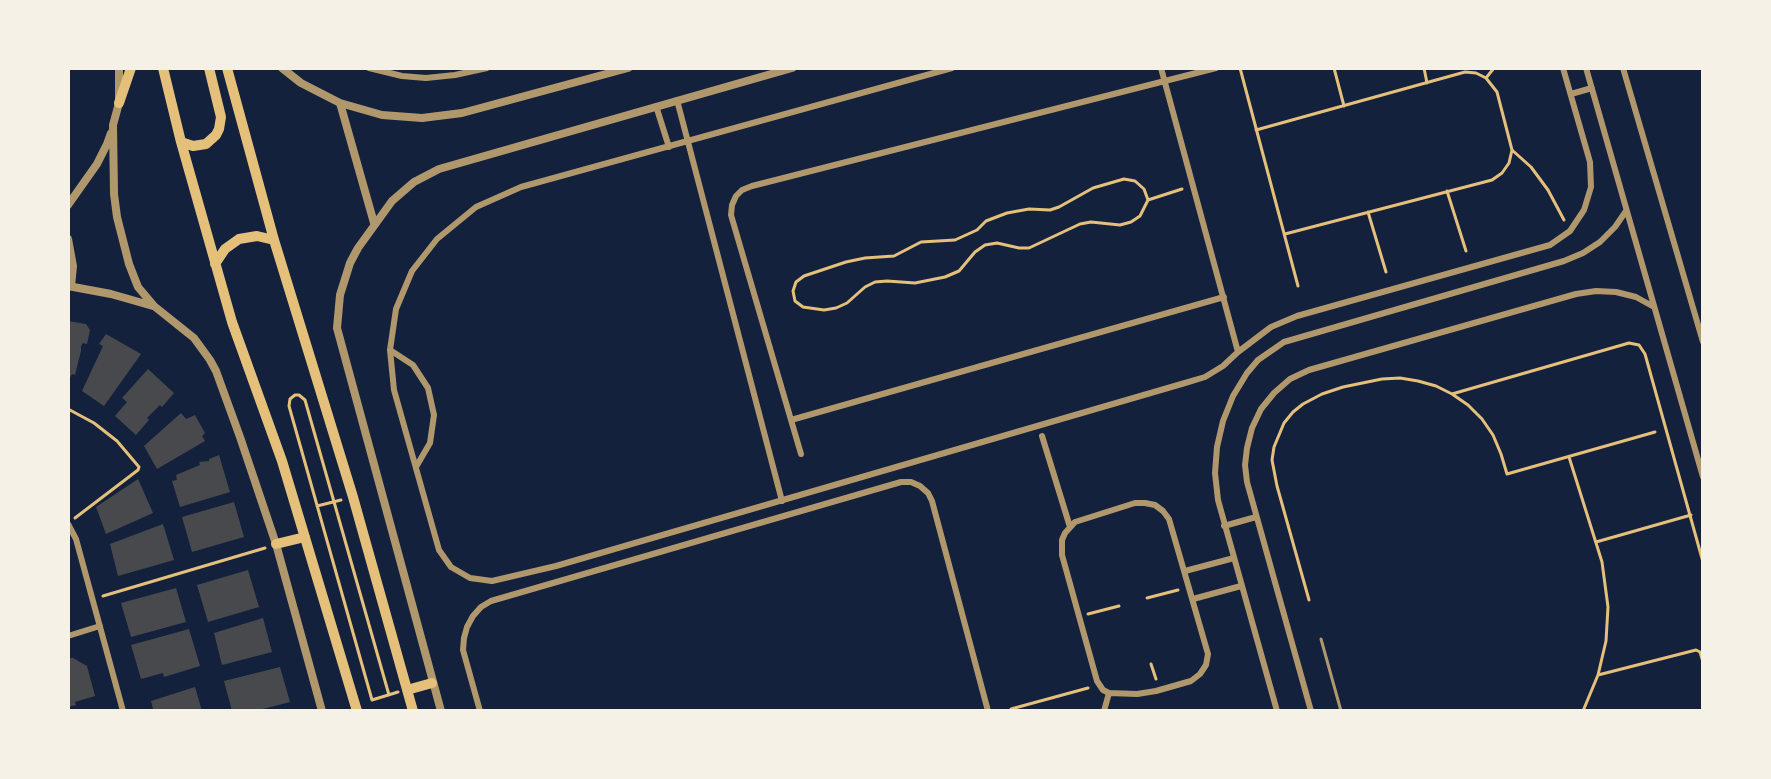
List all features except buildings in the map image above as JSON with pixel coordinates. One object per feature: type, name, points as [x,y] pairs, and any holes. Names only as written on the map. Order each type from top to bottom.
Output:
[{"type":"main road","points":[[119,103],[131,68]]},
{"type":"main road","points":[[163,68],[232,322],[282,461],[357,711]]},
{"type":"main road","points":[[181,142],[193,146],[206,144],[219,129],[221,117],[209,68]]},
{"type":"main road","points":[[227,68],[274,240],[353,497],[413,711]]},
{"type":"main road","points":[[215,264],[225,249],[239,239],[257,236],[274,240]]},
{"type":"main road","points":[[276,544],[305,537]]},
{"type":"main road","points":[[407,690],[432,683]]},
{"type":"street","points":[[68,205],[107,144],[119,103],[119,68]]},
{"type":"street","points":[[282,68],[301,83],[340,103],[382,115],[422,118],[462,113],[628,68]]},
{"type":"street","points":[[369,68],[426,78],[487,68]]},
{"type":"street","points":[[441,711],[337,328],[340,295],[354,255],[382,211],[414,182],[439,169],[792,68]]},
{"type":"street","points":[[952,68],[521,187],[476,207],[437,239],[412,271],[396,309],[390,350],[394,390],[444,559],[460,574],[481,581],[556,566],[1205,377],[1271,327],[1297,316],[1550,245],[1570,231],[1584,210],[1591,187],[1590,162],[1566,69]]},
{"type":"street","points":[[1161,68],[1238,352]]},
{"type":"street","points":[[801,454],[731,215],[732,205],[742,190],[1216,68]]},
{"type":"street","points":[[1586,68],[1703,477]]},
{"type":"street","points":[[1623,68],[1703,342]]},
{"type":"street","points":[[1571,94],[1592,88]]},
{"type":"street","points":[[677,100],[782,501]]},
{"type":"street","points":[[340,103],[374,223]]},
{"type":"street","points":[[656,106],[669,147]]},
{"type":"street","points":[[113,125],[114,194],[122,241],[138,287],[154,306],[194,338],[216,371],[276,544],[322,711]]},
{"type":"street","points":[[1277,711],[1224,526],[1215,473],[1223,421],[1247,373],[1270,350],[1300,336],[1583,253],[1600,242],[1626,211]]},
{"type":"street","points":[[68,239],[73,266],[70,286],[154,306]]},
{"type":"street","points":[[1311,711],[1256,517],[1245,465],[1252,428],[1261,409],[1274,393],[1290,379],[1309,370],[1576,294],[1616,292],[1636,297],[1654,307]]},
{"type":"street","points":[[791,420],[1224,297]]},
{"type":"street","points":[[390,350],[413,365],[428,388],[434,415],[430,443],[416,467]]},
{"type":"street","points":[[1042,436],[1070,527]]},
{"type":"street","points":[[480,711],[463,650],[464,638],[473,616],[491,601],[901,482],[911,482],[928,493],[932,501],[988,711]]},
{"type":"street","points":[[1135,503],[1155,505],[1169,519],[1185,571],[1206,643],[1206,665],[1191,681],[1137,694],[1109,693],[1098,684],[1062,555],[1062,540],[1070,527],[1082,519],[1135,503]]},
{"type":"street","points":[[1224,526],[1256,517]]},
{"type":"street","points":[[68,524],[76,539],[123,711]]},
{"type":"street","points":[[1185,571],[1234,558]]},
{"type":"street","points":[[1193,599],[1241,586]]},
{"type":"street","points":[[68,636],[100,626]]},
{"type":"street","points":[[1104,711],[1109,693]]},
{"type":"lane","points":[[1321,639],[1341,711]]},
{"type":"path","points":[[1240,68],[1298,286]]},
{"type":"path","points":[[1334,68],[1344,106]]},
{"type":"path","points":[[1424,68],[1427,83]]},
{"type":"path","points":[[1486,78],[1494,68]]},
{"type":"path","points":[[1256,130],[1465,72],[1486,78],[1497,92],[1512,150],[1509,163],[1492,180],[1285,234]]},
{"type":"path","points":[[1512,150],[1531,167],[1548,190],[1570,231]]},
{"type":"path","points":[[1148,200],[1144,189],[1135,181],[1112,181],[1050,210],[1029,209],[1007,213],[986,221],[977,230],[955,240],[921,242],[894,256],[865,258],[804,276],[796,282],[793,291],[795,301],[803,307],[824,310],[847,303],[875,282],[915,283],[945,277],[959,271],[985,245],[997,243],[1029,248],[1080,224],[1120,225],[1131,222],[1140,216],[1148,200],[1193,186]]},
{"type":"path","points":[[1447,191],[1466,251]]},
{"type":"path","points":[[1368,212],[1386,272]]},
{"type":"path","points":[[1452,394],[1629,343],[1639,345],[1645,354],[1703,562]]},
{"type":"path","points":[[1309,600],[1273,473],[1274,447],[1284,423],[1303,404],[1322,394],[1382,379],[1400,378],[1436,386],[1475,412],[1493,435],[1507,474],[1655,432]]},
{"type":"path","points":[[389,695],[305,400],[295,395],[290,399],[289,406],[372,700],[407,690]]},
{"type":"path","points":[[68,409],[94,423],[117,441],[139,467],[68,524]]},
{"type":"path","points":[[1569,457],[1602,562],[1608,607],[1606,641],[1598,675],[1583,711]]},
{"type":"path","points":[[317,506],[353,497]]},
{"type":"path","points":[[1596,542],[1691,515]]},
{"type":"path","points":[[92,599],[276,544]]},
{"type":"path","points":[[1147,598],[1190,587]]},
{"type":"path","points":[[1079,616],[1119,606]]},
{"type":"path","points":[[1598,675],[1696,650],[1700,652],[1703,662]]},
{"type":"path","points":[[1151,664],[1159,690]]},
{"type":"path","points":[[1011,709],[1098,684]]}]
